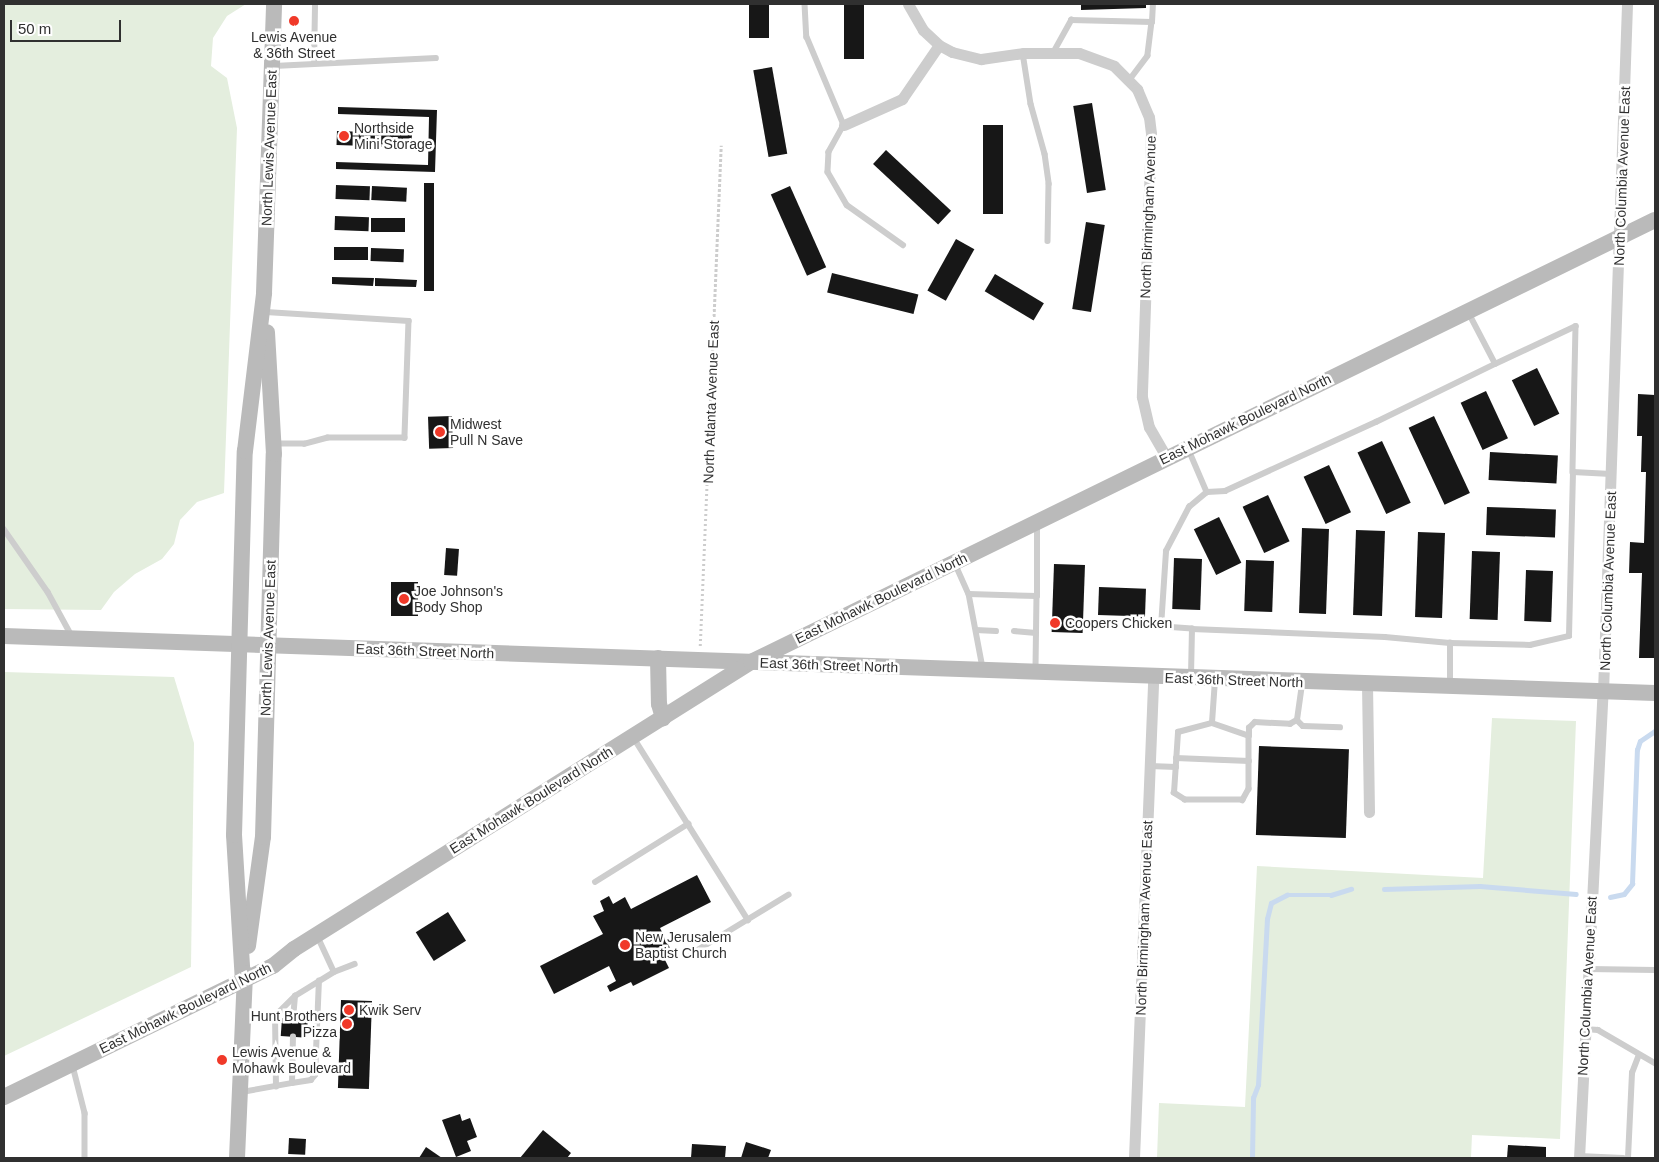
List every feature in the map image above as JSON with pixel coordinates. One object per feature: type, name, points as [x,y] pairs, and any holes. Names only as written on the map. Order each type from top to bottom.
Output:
[{"type":"main road","name":"North Lewis Avenue East","points":[[237,1158],[243,982],[234,835],[245,451],[264,293],[274,4]]},
{"type":"main road","name":"East Mohawk Boulevard North","points":[[4,1097],[243,982],[751,662],[1037,522],[1187,446],[1655,220]]},
{"type":"main road","name":"North Lewis Avenue East","points":[[243,982],[263,837],[274,444],[264,293]]},
{"type":"main road","name":"East 36th Street North","points":[[4,636],[1655,693]]},
{"type":"main road","points":[[658,658],[659,704],[663,718]]},
{"type":"street","name":"North Birmingham Avenue","points":[[908,4],[923,30],[939,45],[967,57],[981,59],[1023,53],[1054,53],[1098,58],[1114,66],[1130,80],[1144,102],[1151,134],[1143,406],[1149,427],[1166,457]]},
{"type":"street","name":"North Columbia Avenue East","points":[[1579,1157],[1603,692],[1621,236],[1627,4]]},
{"type":"street","points":[[844,125],[902,98],[939,45]]},
{"type":"street","name":"North Birmingham Avenue East","points":[[1134,1158],[1153,677]]},
{"type":"street","points":[[1367,684],[1370,812]]},
{"type":"lane","points":[[314,64],[315,4]]},
{"type":"lane","points":[[805,4],[807,37],[844,125],[829,152],[828,172],[847,205],[903,245]]},
{"type":"lane","points":[[1130,80],[1148,56],[1153,4]]},
{"type":"lane","points":[[1054,53],[1071,20],[1152,22]]},
{"type":"lane","points":[[1023,53],[1031,104],[1045,154],[1049,184],[1048,240]]},
{"type":"lane","points":[[272,66],[436,58]]},
{"type":"lane","points":[[1468,311],[1495,364]]},
{"type":"lane","points":[[266,312],[409,321],[405,438],[328,438],[305,444],[274,444]]},
{"type":"lane","points":[[1576,326],[1569,636],[1530,645],[1450,644],[1385,636],[1161,627],[1166,551],[1189,507],[1206,492],[1225,491],[1495,364],[1576,326]]},
{"type":"lane","points":[[1187,446],[1206,492]]},
{"type":"lane","points":[[1573,472],[1612,474]]},
{"type":"lane","points":[[1036,673],[1037,522]]},
{"type":"lane","points":[[4,529],[48,592],[73,638]]},
{"type":"lane","points":[[955,562],[969,594],[983,671]]},
{"type":"lane","points":[[969,594],[1036,596]]},
{"type":"lane","points":[[1191,678],[1192,629]]},
{"type":"lane","points":[[976,630],[996,631]]},
{"type":"lane","points":[[1014,632],[1036,632]]},
{"type":"lane","points":[[1450,644],[1450,687]]},
{"type":"lane","points":[[1212,723],[1215,679]]},
{"type":"lane","points":[[1297,720],[1302,682]]},
{"type":"lane","points":[[1297,720],[1304,726],[1340,727]]},
{"type":"lane","points":[[1249,736],[1212,723],[1178,732],[1176,797],[1237,801],[1247,796],[1249,790],[1249,736],[1249,728],[1255,722],[1290,724],[1297,720]]},
{"type":"lane","points":[[633,736],[748,920]]},
{"type":"lane","points":[[1176,758],[1249,760]]},
{"type":"lane","points":[[1150,766],[1176,767]]},
{"type":"lane","points":[[595,882],[688,824]]},
{"type":"lane","points":[[691,954],[788,895]]},
{"type":"lane","points":[[317,935],[334,972]]},
{"type":"lane","points":[[276,1086],[275,1016],[295,996],[319,980],[355,964]]},
{"type":"lane","points":[[1588,969],[1655,970]]},
{"type":"lane","points":[[239,1093],[311,1080],[315,1074],[319,980]]},
{"type":"lane","points":[[294,1018],[295,996]]},
{"type":"lane","points":[[1585,1029],[1598,1030],[1655,1063]]},
{"type":"lane","points":[[292,1083],[293,1037]]},
{"type":"lane","points":[[1628,1158],[1632,1074],[1639,1055]]},
{"type":"lane","points":[[73,1064],[84,1113],[85,1158]]},
{"type":"lane","points":[[1579,1157],[1623,1158]]},
{"type":"path","name":"North Atlanta Avenue East","points":[[700,660],[721,145]]},
{"type":"green space","points":[[4,4],[246,4],[227,16],[213,38],[211,66],[227,78],[237,128],[224,493],[197,502],[180,520],[174,544],[162,559],[135,574],[114,592],[101,610],[4,609]]},
{"type":"green space","points":[[4,672],[174,677],[194,743],[191,967],[4,1056]]},
{"type":"green space","points":[[1492,718],[1576,721],[1560,1139],[1472,1135],[1471,1158],[1157,1158],[1159,1103],[1245,1107],[1257,866],[1483,878]]},
{"type":"building","points":[[749,4],[769,4],[769,38],[749,38]]},
{"type":"building","points":[[844,4],[864,4],[864,59],[844,59]]},
{"type":"building","points":[[1081,4],[1146,4],[1146,8],[1081,10]]},
{"type":"building","points":[[772,67],[787,154],[769,157],[753,70]]},
{"type":"building","points":[[1092,103],[1106,190],[1087,193],[1073,106]]},
{"type":"building","points":[[338,107],[437,110],[435,172],[336,169],[336,162],[428,165],[429,117],[338,114]]},
{"type":"building","points":[[983,125],[1003,125],[1003,214],[983,214]]},
{"type":"building","points":[[337,131],[412,134],[411,148],[337,145]]},
{"type":"building","points":[[886,150],[951,211],[938,225],[873,164]]},
{"type":"building","points":[[424,183],[434,183],[434,291],[424,291]]},
{"type":"building","points":[[336,185],[370,186],[369,200],[336,199]]},
{"type":"building","points":[[372,186],[407,188],[406,202],[371,200]]},
{"type":"building","points":[[790,186],[826,267],[807,276],[771,195]]},
{"type":"building","points":[[335,216],[369,217],[368,231],[335,230]]},
{"type":"building","points":[[371,218],[405,218],[405,232],[371,232]]},
{"type":"building","points":[[1086,222],[1105,225],[1091,312],[1072,309]]},
{"type":"building","points":[[956,239],[974,249],[946,301],[927,291]]},
{"type":"building","points":[[334,247],[368,247],[368,260],[334,260]]},
{"type":"building","points":[[371,248],[404,249],[404,262],[371,261]]},
{"type":"building","points":[[832,273],[918,295],[914,314],[827,292]]},
{"type":"building","points":[[995,274],[1044,303],[1034,321],[985,291]]},
{"type":"building","points":[[332,277],[374,278],[373,286],[332,284]]},
{"type":"building","points":[[375,278],[417,280],[416,287],[375,286]]},
{"type":"building","points":[[1537,368],[1559,414],[1534,426],[1512,380]]},
{"type":"building","points":[[1486,391],[1508,438],[1483,450],[1461,403]]},
{"type":"building","points":[[1638,394],[1655,395],[1655,658],[1639,658],[1642,573],[1629,573],[1630,542],[1644,543],[1646,472],[1641,472],[1642,436],[1637,436]]},
{"type":"building","name":"Midwest Pull N Save","points":[[452,416],[453,448],[429,449],[428,417]]},
{"type":"building","points":[[1434,416],[1470,493],[1445,505],[1409,428]]},
{"type":"building","points":[[1382,441],[1411,503],[1386,514],[1358,452]]},
{"type":"building","points":[[1490,452],[1558,456],[1556,484],[1489,480]]},
{"type":"building","points":[[1329,465],[1351,512],[1326,524],[1304,477]]},
{"type":"building","points":[[1268,495],[1290,541],[1264,553],[1243,507]]},
{"type":"building","points":[[1487,507],[1556,509],[1555,537],[1486,535]]},
{"type":"building","points":[[1219,517],[1241,563],[1216,575],[1194,529]]},
{"type":"building","points":[[1302,528],[1329,529],[1326,614],[1299,613]]},
{"type":"building","points":[[1356,530],[1385,531],[1382,616],[1353,615]]},
{"type":"building","points":[[1418,532],[1445,533],[1442,618],[1415,617]]},
{"type":"building","points":[[446,548],[459,549],[457,576],[444,575]]},
{"type":"building","points":[[1472,551],[1500,552],[1498,620],[1470,619]]},
{"type":"building","points":[[1174,558],[1202,559],[1200,610],[1172,609]]},
{"type":"building","points":[[1246,560],[1274,561],[1272,612],[1244,611]]},
{"type":"building","points":[[1054,564],[1085,565],[1083,633],[1052,632]]},
{"type":"building","points":[[1526,570],[1553,571],[1551,622],[1524,621]]},
{"type":"building","name":"Joe Johnson's Body Shop","points":[[391,582],[418,582],[418,616],[391,616]]},
{"type":"building","points":[[1099,587],[1146,589],[1145,617],[1098,615]]},
{"type":"building","points":[[1259,746],[1349,749],[1346,838],[1256,835]]},
{"type":"building","name":"New Jerusalem Baptist Church","points":[[697,875],[711,902],[660,928],[674,956],[665,960],[669,968],[633,986],[631,982],[610,992],[607,986],[616,981],[609,966],[554,994],[540,966],[603,934],[593,916],[604,911],[600,901],[609,896],[613,904],[625,897],[631,909]]},
{"type":"building","points":[[448,912],[466,941],[434,961],[416,932]]},
{"type":"building","points":[[341,1000],[372,1001],[369,1089],[338,1088]]},
{"type":"building","points":[[282,1018],[308,1020],[307,1038],[281,1036]]},
{"type":"building","points":[[460,1114],[462,1121],[470,1118],[477,1137],[467,1141],[471,1151],[456,1157],[442,1120]]},
{"type":"building","points":[[543,1130],[571,1153],[567,1158],[520,1158]]},
{"type":"building","points":[[289,1138],[306,1139],[305,1155],[288,1154]]},
{"type":"building","points":[[746,1142],[771,1150],[768,1158],[741,1158]]},
{"type":"building","points":[[692,1144],[726,1146],[725,1158],[691,1158]]},
{"type":"building","points":[[1508,1145],[1546,1147],[1546,1158],[1507,1158]]},
{"type":"building","points":[[426,1147],[442,1158],[419,1158]]},
{"type":"waterway","points":[[1610,897],[1624,894],[1632,884],[1637,750],[1640,741],[1655,731]]},
{"type":"waterway","points":[[1384,889],[1480,886],[1576,894]]},
{"type":"waterway","points":[[1252,1158],[1253,1098],[1258,1085],[1267,919],[1271,903],[1287,895],[1331,895],[1351,889]]},
{"type":"place","name":"Lewis Avenue & 36th Street","points":[[294,21]]},
{"type":"place","name":"Northside Mini Storage","points":[[344,136]]},
{"type":"place","name":"Midwest Pull N Save","points":[[440,432]]},
{"type":"place","name":"Joe Johnson's Body Shop","points":[[404,599]]},
{"type":"place","name":"Coopers Chicken","points":[[1055,623]]},
{"type":"place","name":"New Jerusalem Baptist Church","points":[[625,945]]},
{"type":"place","name":"Kwik Serv","points":[[349,1010]]},
{"type":"place","name":"Hunt Brothers Pizza","points":[[347,1024]]},
{"type":"place","name":"Lewis Avenue & Mohawk Boulevard","points":[[222,1060]]}]
